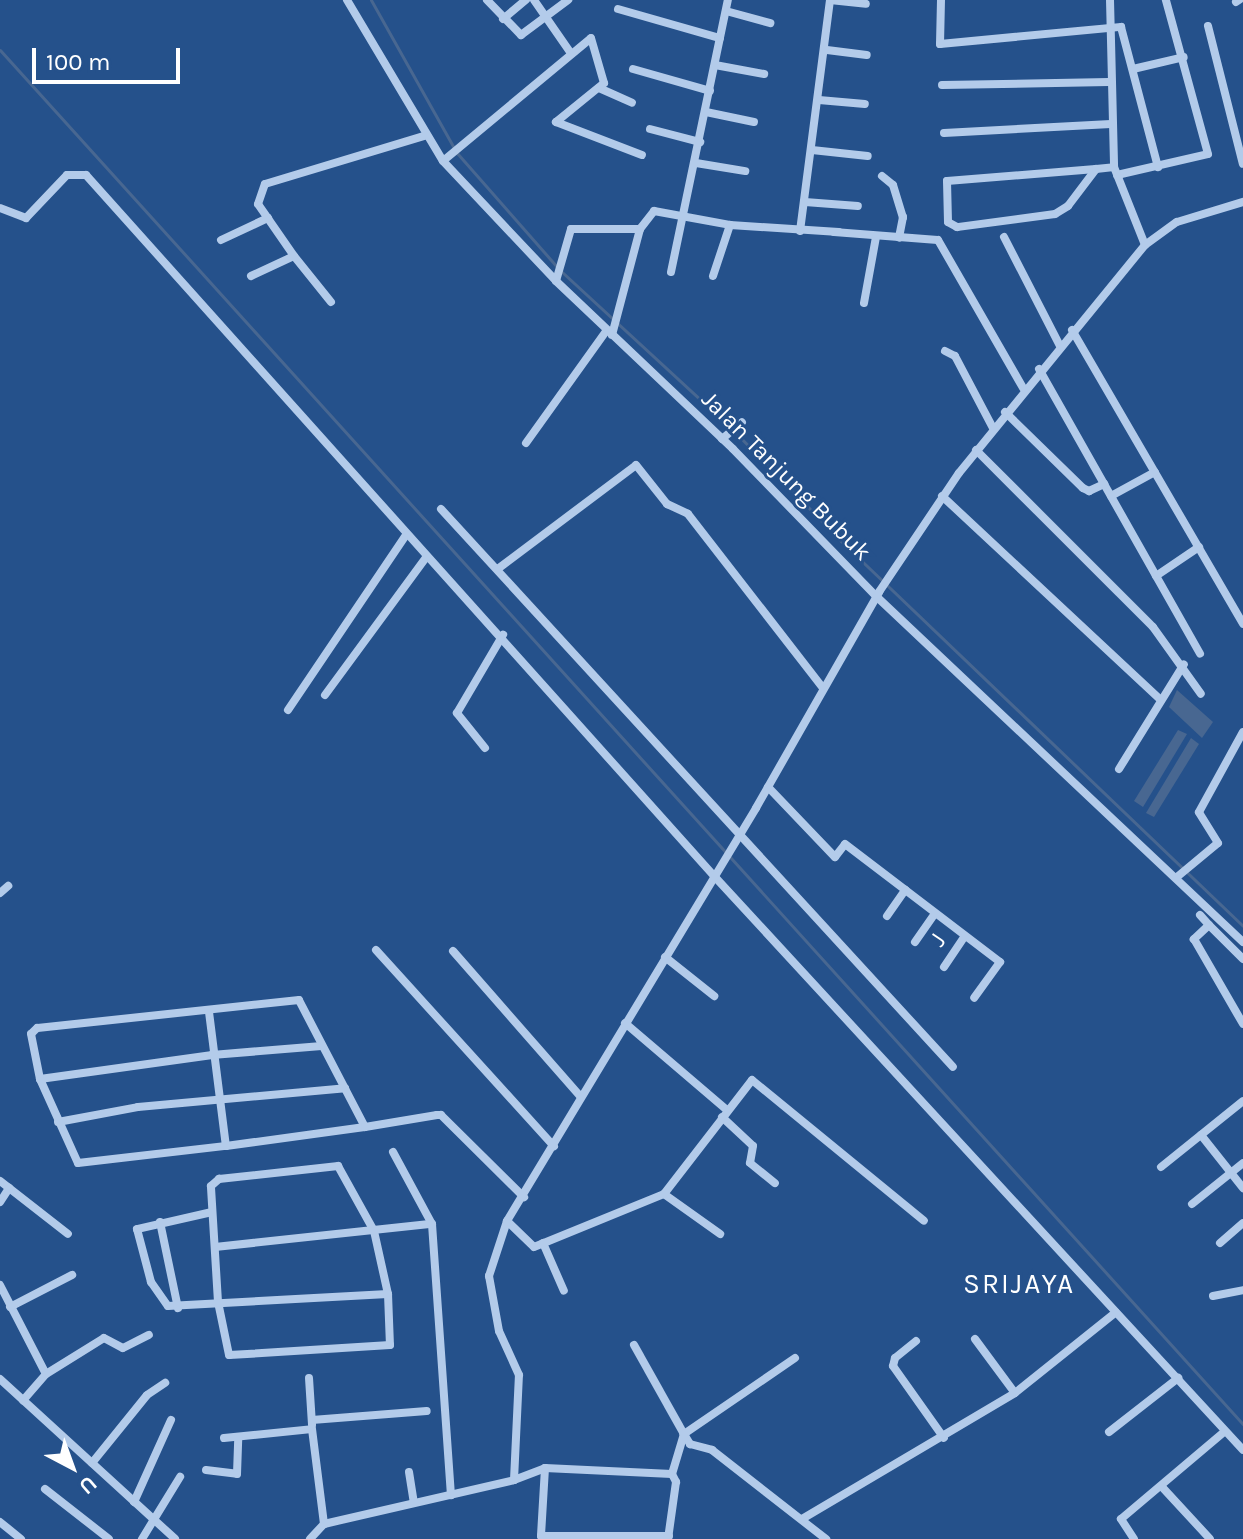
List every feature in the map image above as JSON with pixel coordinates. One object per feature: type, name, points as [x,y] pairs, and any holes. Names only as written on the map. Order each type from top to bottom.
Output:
[{"type":"street","name":"Jalan Tanjung Bubuk","points":[[347,0],[427,135],[556,280],[722,439],[878,595],[1180,874],[1243,942]]},
{"type":"street","points":[[487,0],[521,35],[568,0]]},
{"type":"street","points":[[503,19],[526,0]]},
{"type":"street","points":[[534,0],[544,20],[570,52]]},
{"type":"street","points":[[671,272],[728,0]]},
{"type":"street","points":[[800,231],[827,50],[830,0],[866,4]]},
{"type":"street","points":[[941,0],[940,44],[1123,29],[1158,167]]},
{"type":"street","points":[[1110,0],[1109,82],[1115,171],[1145,245]]},
{"type":"street","points":[[1096,169],[1068,206],[1055,214],[957,227],[948,222],[947,181],[1096,169],[1115,171],[1158,167],[1208,154],[1166,0]]},
{"type":"street","points":[[618,9],[720,38]]},
{"type":"street","points":[[726,11],[770,23]]},
{"type":"street","points":[[1208,26],[1243,164]]},
{"type":"street","points":[[447,158],[570,52],[593,39],[604,81],[599,88],[557,116],[557,123],[642,155]]},
{"type":"street","points":[[827,50],[867,55]]},
{"type":"street","points":[[1133,69],[1184,57]]},
{"type":"street","points":[[715,65],[764,74]]},
{"type":"street","points":[[633,69],[710,91]]},
{"type":"street","points":[[942,85],[1109,82]]},
{"type":"street","points":[[599,88],[632,103]]},
{"type":"street","points":[[819,100],[865,104]]},
{"type":"street","points":[[706,112],[754,122]]},
{"type":"street","points":[[944,133],[1111,124]]},
{"type":"street","points":[[650,129],[700,142]]},
{"type":"street","points":[[331,302],[294,256],[268,218],[258,197],[270,181],[427,135]]},
{"type":"street","points":[[812,150],[868,156]]},
{"type":"street","points":[[696,163],[745,171]]},
{"type":"street","points":[[0,208],[26,218],[67,175],[86,175],[406,535],[503,635],[1243,1450]]},
{"type":"street","points":[[882,176],[893,185],[903,217],[899,238]]},
{"type":"street","points":[[805,202],[858,206]]},
{"type":"street","points":[[514,1480],[519,1375],[499,1331],[489,1276],[507,1221],[768,787],[878,595],[942,496],[1023,388],[1145,245],[1177,222],[1243,202]]},
{"type":"street","points":[[526,443],[611,331],[619,313],[640,229],[654,211],[730,225],[938,240],[1023,388]]},
{"type":"street","points":[[221,240],[268,218]]},
{"type":"street","points":[[713,276],[730,225]]},
{"type":"street","points":[[556,280],[572,228],[640,229]]},
{"type":"street","points":[[864,303],[876,237]]},
{"type":"street","points":[[1004,237],[1060,346]]},
{"type":"street","points":[[251,276],[294,256]]},
{"type":"street","points":[[1072,330],[1243,624]]},
{"type":"street","points":[[945,351],[955,356],[993,428]]},
{"type":"street","points":[[1039,369],[1200,654]]},
{"type":"street","points":[[1005,412],[1083,488],[1089,491],[1104,484]]},
{"type":"street","points":[[722,439],[742,422]]},
{"type":"street","points":[[976,450],[1184,664],[1201,694]]},
{"type":"street","points":[[499,568],[636,465],[667,504],[688,514],[823,688]]},
{"type":"street","points":[[1111,496],[1155,472]]},
{"type":"street","points":[[942,496],[1161,700]]},
{"type":"street","points":[[441,509],[499,568],[738,837],[953,1067]]},
{"type":"street","points":[[288,710],[406,535]]},
{"type":"street","points":[[1156,576],[1199,547]]},
{"type":"street","points":[[325,695],[427,556]]},
{"type":"street","points":[[485,748],[457,713],[503,635]]},
{"type":"street","points":[[1119,769],[1184,664]]},
{"type":"street","points":[[1180,874],[1218,843],[1199,812],[1240,743],[1243,732]]},
{"type":"street","points":[[768,787],[835,857],[845,844],[1001,964],[974,998]]},
{"type":"street","points":[[0,893],[8,886]]},
{"type":"street","points":[[887,916],[905,890]]},
{"type":"street","points":[[1212,911],[1194,939],[1243,1024]]},
{"type":"street","points":[[915,942],[935,913]]},
{"type":"street","points":[[1204,920],[1243,959]]},
{"type":"street","name":"J","points":[[944,967],[965,936]]},
{"type":"street","points":[[376,950],[554,1146]]},
{"type":"street","points":[[453,951],[580,1096]]},
{"type":"street","points":[[665,957],[714,996]]},
{"type":"street","points":[[365,1127],[299,1000],[37,1028],[31,1034],[40,1079],[80,1164],[226,1146],[447,1116],[524,1197]]},
{"type":"street","points":[[209,1012],[212,1055],[226,1146]]},
{"type":"street","points":[[625,1023],[725,1113],[753,1146],[750,1163],[775,1183]]},
{"type":"street","points":[[40,1079],[212,1055],[322,1046]]},
{"type":"street","points":[[507,1221],[531,1246],[664,1194],[746,1082],[755,1080],[924,1221]]},
{"type":"street","points":[[58,1122],[218,1099],[345,1088]]},
{"type":"street","points":[[1161,1167],[1243,1101]]},
{"type":"street","points":[[1201,1135],[1243,1188]]},
{"type":"street","points":[[393,1152],[432,1224],[451,1495]]},
{"type":"street","points":[[1192,1204],[1243,1163]]},
{"type":"street","points":[[338,1166],[374,1231],[388,1294],[389,1347],[233,1357],[224,1350],[212,1212],[210,1189],[219,1179],[338,1166]]},
{"type":"street","points":[[0,1181],[68,1234]]},
{"type":"street","points":[[0,1202],[9,1188]]},
{"type":"street","points":[[664,1194],[720,1234]]},
{"type":"street","points":[[212,1212],[160,1222],[137,1231],[151,1282],[167,1306],[178,1308],[218,1302],[388,1294]]},
{"type":"street","points":[[160,1222],[178,1308]]},
{"type":"street","points":[[1220,1243],[1243,1223]]},
{"type":"street","points":[[215,1247],[432,1224]]},
{"type":"street","points":[[543,1243],[564,1291]]},
{"type":"street","points":[[10,1307],[72,1275]]},
{"type":"street","points":[[0,1285],[46,1374]]},
{"type":"street","points":[[1213,1296],[1243,1290]]},
{"type":"street","points":[[802,1519],[944,1438],[1015,1393],[1116,1312]]},
{"type":"street","points":[[23,1400],[46,1374],[101,1339],[123,1348],[149,1335]]},
{"type":"street","points":[[975,1339],[1015,1393]]},
{"type":"street","points":[[916,1341],[895,1358],[893,1366],[944,1438]]},
{"type":"street","points":[[634,1345],[690,1444],[712,1450],[829,1538]]},
{"type":"street","points":[[545,1468],[541,1536],[669,1538],[676,1482],[672,1474],[684,1434],[795,1358]]},
{"type":"street","points":[[309,1378],[324,1524]]},
{"type":"street","points":[[1109,1432],[1178,1378]]},
{"type":"street","points":[[1,1383],[175,1539]]},
{"type":"street","points":[[92,1463],[147,1395],[165,1383]]},
{"type":"street","points":[[224,1438],[427,1411]]},
{"type":"street","points":[[134,1502],[171,1420]]},
{"type":"street","points":[[1134,1539],[1121,1519],[1163,1488],[1225,1431]]},
{"type":"street","points":[[206,1470],[237,1474],[238,1437]]},
{"type":"street","points":[[310,1539],[324,1524],[514,1480],[545,1468],[672,1474]]},
{"type":"street","points":[[409,1472],[414,1503]]},
{"type":"street","points":[[142,1539],[156,1521],[180,1477]]},
{"type":"street","points":[[1163,1488],[1210,1539]]},
{"type":"street","points":[[45,1489],[109,1539]]},
{"type":"street","points":[[0,1522],[21,1539]]},
{"type":"water","points":[[1177,690],[1213,722],[1202,738],[1169,707]]},
{"type":"water","points":[[1178,730],[1187,734],[1143,807],[1134,801]]},
{"type":"water","points":[[1191,738],[1199,744],[1154,817],[1146,813]]},
{"type":"waterway","points":[[371,0],[457,153],[557,267]]},
{"type":"waterway","points":[[0,50],[1243,1424]]},
{"type":"waterway","points":[[562,272],[727,424]]},
{"type":"waterway","points":[[736,433],[844,544],[1243,926]]},
{"type":"district","name":"SRIJAYA","points":[[1019,1284]]}]
